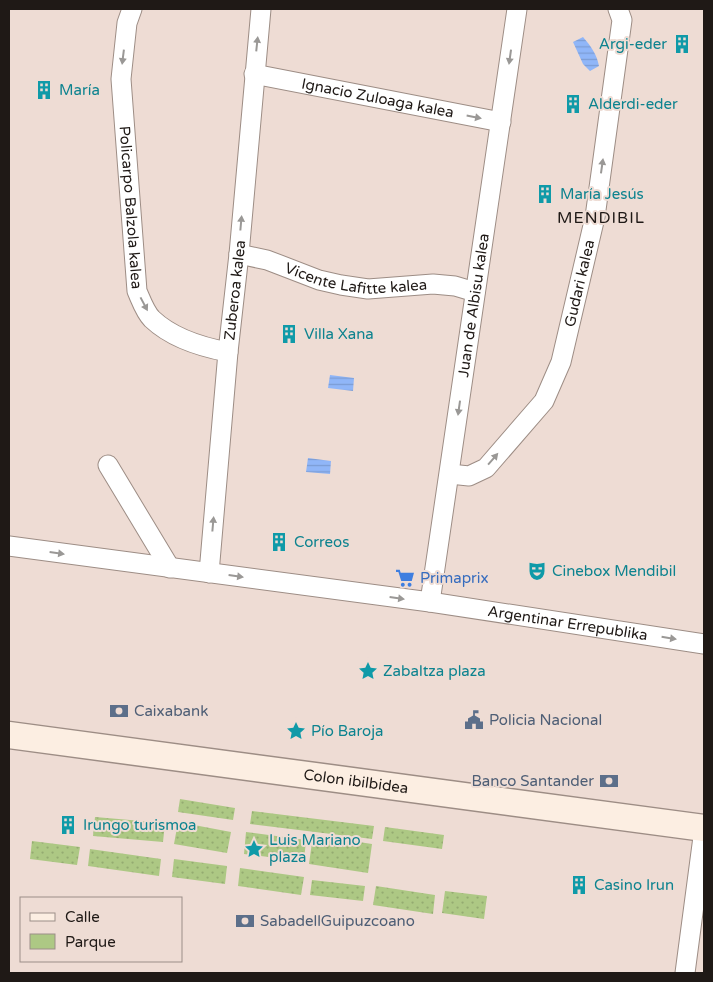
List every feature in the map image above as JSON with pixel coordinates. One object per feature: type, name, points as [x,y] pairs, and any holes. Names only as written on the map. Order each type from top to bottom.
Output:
[{"type":"main road","name":"Colon ibilbidea","points":[[12,744],[704,831]]},
{"type":"street","name":"Policarpo Balzola kalea","points":[[132,9],[127,23],[121,79],[136,291],[151,318],[171,334],[207,348],[228,352]]},
{"type":"street","name":"Zuberoa kalea","points":[[208,573],[261,9]]},
{"type":"street","name":"Juan de Albisu kalea","points":[[430,602],[517,9]]},
{"type":"street","name":"Gudari kalea","points":[[450,474],[470,476],[486,468],[544,401],[561,362],[595,217],[622,20],[618,9]]},
{"type":"street","name":"Ignacio Zuloaga kalea","points":[[254,74],[501,122]]},
{"type":"street","name":"Vicente Lafitte kalea","points":[[239,254],[267,260],[319,280],[341,285],[368,289],[433,284],[455,286],[475,292]]},
{"type":"street","points":[[108,465],[170,568]]},
{"type":"street","points":[[9,546],[430,602]]},
{"type":"street","name":"Argentinar Errepublika","points":[[430,602],[704,644]]},
{"type":"street","points":[[685,973],[697,943],[704,831]]},
{"type":"green space","points":[[180,799],[235,808],[233,820],[178,812]]},
{"type":"green space","points":[[252,811],[374,826],[372,839],[250,824]]},
{"type":"green space","points":[[95,817],[165,823],[163,842],[93,836]]},
{"type":"green space","points":[[178,822],[231,832],[227,853],[174,844]]},
{"type":"green space","points":[[385,827],[444,835],[442,849],[383,841]]},
{"type":"green space","points":[[246,832],[306,840],[304,861],[244,854]]},
{"type":"green space","points":[[313,835],[372,844],[368,873],[309,864]]},
{"type":"green space","points":[[32,841],[80,847],[77,865],[30,859]]},
{"type":"green space","points":[[90,849],[161,859],[159,876],[88,866]]},
{"type":"green space","points":[[174,859],[227,866],[225,884],[172,877]]},
{"type":"green space","points":[[240,868],[304,877],[301,895],[238,886]]},
{"type":"green space","points":[[312,880],[365,886],[363,901],[310,895]]},
{"type":"green space","points":[[376,886],[435,895],[433,914],[373,905]]},
{"type":"green space","points":[[445,891],[487,896],[484,919],[442,913]]},
{"type":"water","points":[[583,37],[597,58],[599,66],[590,71],[583,64],[573,42]]},
{"type":"water","points":[[330,375],[354,378],[353,391],[328,388]]},
{"type":"water","points":[[308,458],[331,461],[330,474],[306,472]]},
{"type":"place","name":"Argi-eder","points":[[682,44]]},
{"type":"place","name":"María","points":[[44,90]]},
{"type":"place","name":"Alderdi-eder","points":[[573,104]]},
{"type":"place","name":"María Jesús","points":[[545,194]]},
{"type":"place","name":"Villa Xana","points":[[289,334]]},
{"type":"place","name":"Correos","points":[[279,542]]},
{"type":"place","name":"Cinebox Mendibil","points":[[537,571]]},
{"type":"place","name":"Primaprix","points":[[405,578]]},
{"type":"place","name":"Zabaltza plaza","points":[[368,671]]},
{"type":"place","name":"Caixabank","points":[[119,711]]},
{"type":"place","name":"Policia Nacional","points":[[474,720]]},
{"type":"place","name":"Pío Baroja","points":[[296,731]]},
{"type":"place","name":"Banco Santander","points":[[609,781]]},
{"type":"place","name":"Irungo turismoa","points":[[68,825]]},
{"type":"place","name":"Luis Mariano plaza","points":[[254,849]]},
{"type":"place","name":"Casino Irun","points":[[579,885]]},
{"type":"place","name":"SabadellGuipuzcoano","points":[[245,921]]},
{"type":"district","name":"MENDIBIL","points":[[601,217]]}]
